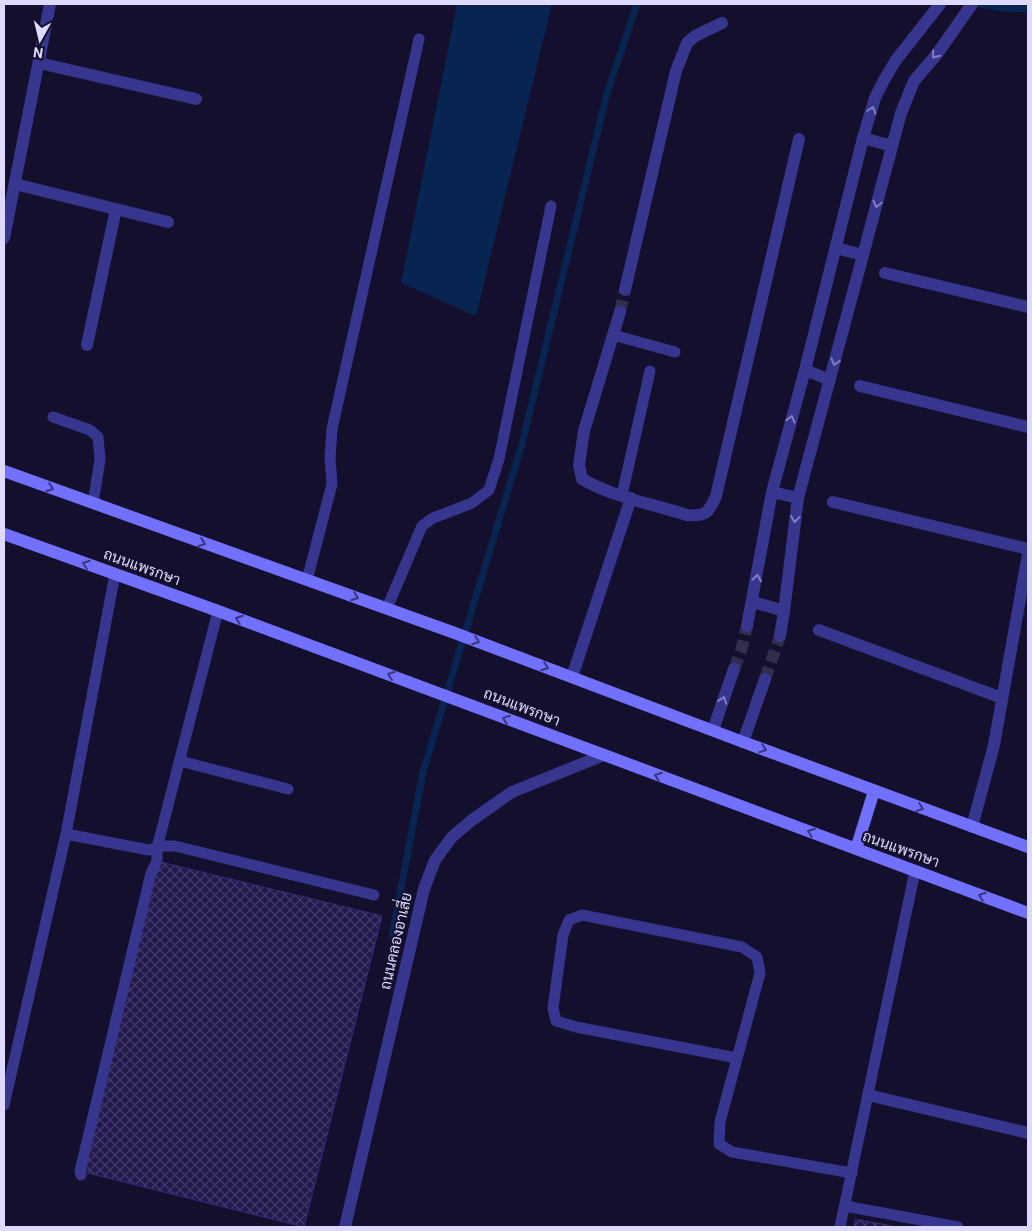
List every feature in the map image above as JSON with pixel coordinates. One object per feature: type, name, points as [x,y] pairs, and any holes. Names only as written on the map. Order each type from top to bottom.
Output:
[{"type":"main road","points":[[4,471],[387,608],[1028,847]]},
{"type":"main road","name":"ถนนแพรกษา","points":[[4,534],[437,692],[1028,913]]},
{"type":"main road","points":[[856,849],[874,791]]},
{"type":"street","points":[[4,238],[50,4]]},
{"type":"street","points":[[780,636],[798,498],[901,113],[914,80],[937,54],[972,4]]},
{"type":"street","points":[[748,626],[772,492],[875,98],[896,60],[938,7]]},
{"type":"street","points":[[625,290],[676,71],[687,43],[695,36],[722,23]]},
{"type":"street","points":[[39,63],[196,99]]},
{"type":"street","points":[[863,138],[892,146]]},
{"type":"street","points":[[620,312],[584,431],[579,465],[582,479],[595,486],[626,497],[687,515],[699,516],[709,511],[716,496],[799,139]]},
{"type":"street","points":[[15,184],[168,222]]},
{"type":"street","points":[[87,345],[116,209]]},
{"type":"street","points":[[836,248],[864,255]]},
{"type":"street","points":[[885,273],[1028,307]]},
{"type":"street","points":[[805,370],[830,380]]},
{"type":"street","points":[[860,386],[1028,427]]},
{"type":"street","points":[[772,492],[798,498]]},
{"type":"street","points":[[572,677],[626,497]]},
{"type":"street","points":[[833,502],[1028,549]]},
{"type":"street","points":[[972,826],[994,745],[1028,554]]},
{"type":"street","points":[[753,602],[784,611]]},
{"type":"street","points":[[819,630],[1002,698]]},
{"type":"street","points":[[712,730],[734,669]]},
{"type":"street","points":[[743,742],[764,679]]},
{"type":"street","name":"ถนนคลองอาเสี่ย","points":[[345,1227],[424,889],[435,860],[452,838],[472,820],[512,792],[604,755]]},
{"type":"street","points":[[868,1095],[1028,1133]]},
{"type":"lane","points":[[307,580],[332,484],[330,458],[332,429],[419,39]]},
{"type":"lane","points":[[387,608],[422,526],[433,518],[472,503],[489,490],[499,459],[551,206]]},
{"type":"lane","points":[[613,335],[675,352]]},
{"type":"lane","points":[[626,497],[650,371]]},
{"type":"lane","points":[[53,417],[90,430],[98,437],[100,460],[93,503]]},
{"type":"lane","points":[[4,1105],[66,834],[115,574]]},
{"type":"lane","points":[[81,1175],[80,1171],[151,873],[158,861],[157,848],[218,611]]},
{"type":"lane","points":[[180,761],[288,789]]},
{"type":"lane","points":[[66,834],[149,850],[174,846],[374,895]]},
{"type":"lane","points":[[840,1227],[915,871]]},
{"type":"lane","points":[[737,1058],[576,1027],[556,1021],[553,1008],[563,935],[569,920],[582,915],[742,946],[757,957],[760,973],[720,1122],[719,1144],[732,1152],[852,1172]]},
{"type":"lane","points":[[845,1206],[958,1227]]},
{"type":"water","points":[[457,4],[552,4],[476,316],[401,283]]},
{"type":"building","points":[[157,861],[382,916],[304,1227],[80,1171]]},
{"type":"building","points":[[855,1219],[898,1227],[854,1227]]},
{"type":"waterway","points":[[392,936],[423,772],[522,444],[607,93],[637,4]]},
{"type":"waterway","points":[[979,4],[1003,8],[1028,9]]},
{"type":"tunnel","points":[[620,312],[625,290]]},
{"type":"tunnel","points":[[734,669],[747,626]]},
{"type":"tunnel","points":[[765,679],[780,636]]}]
